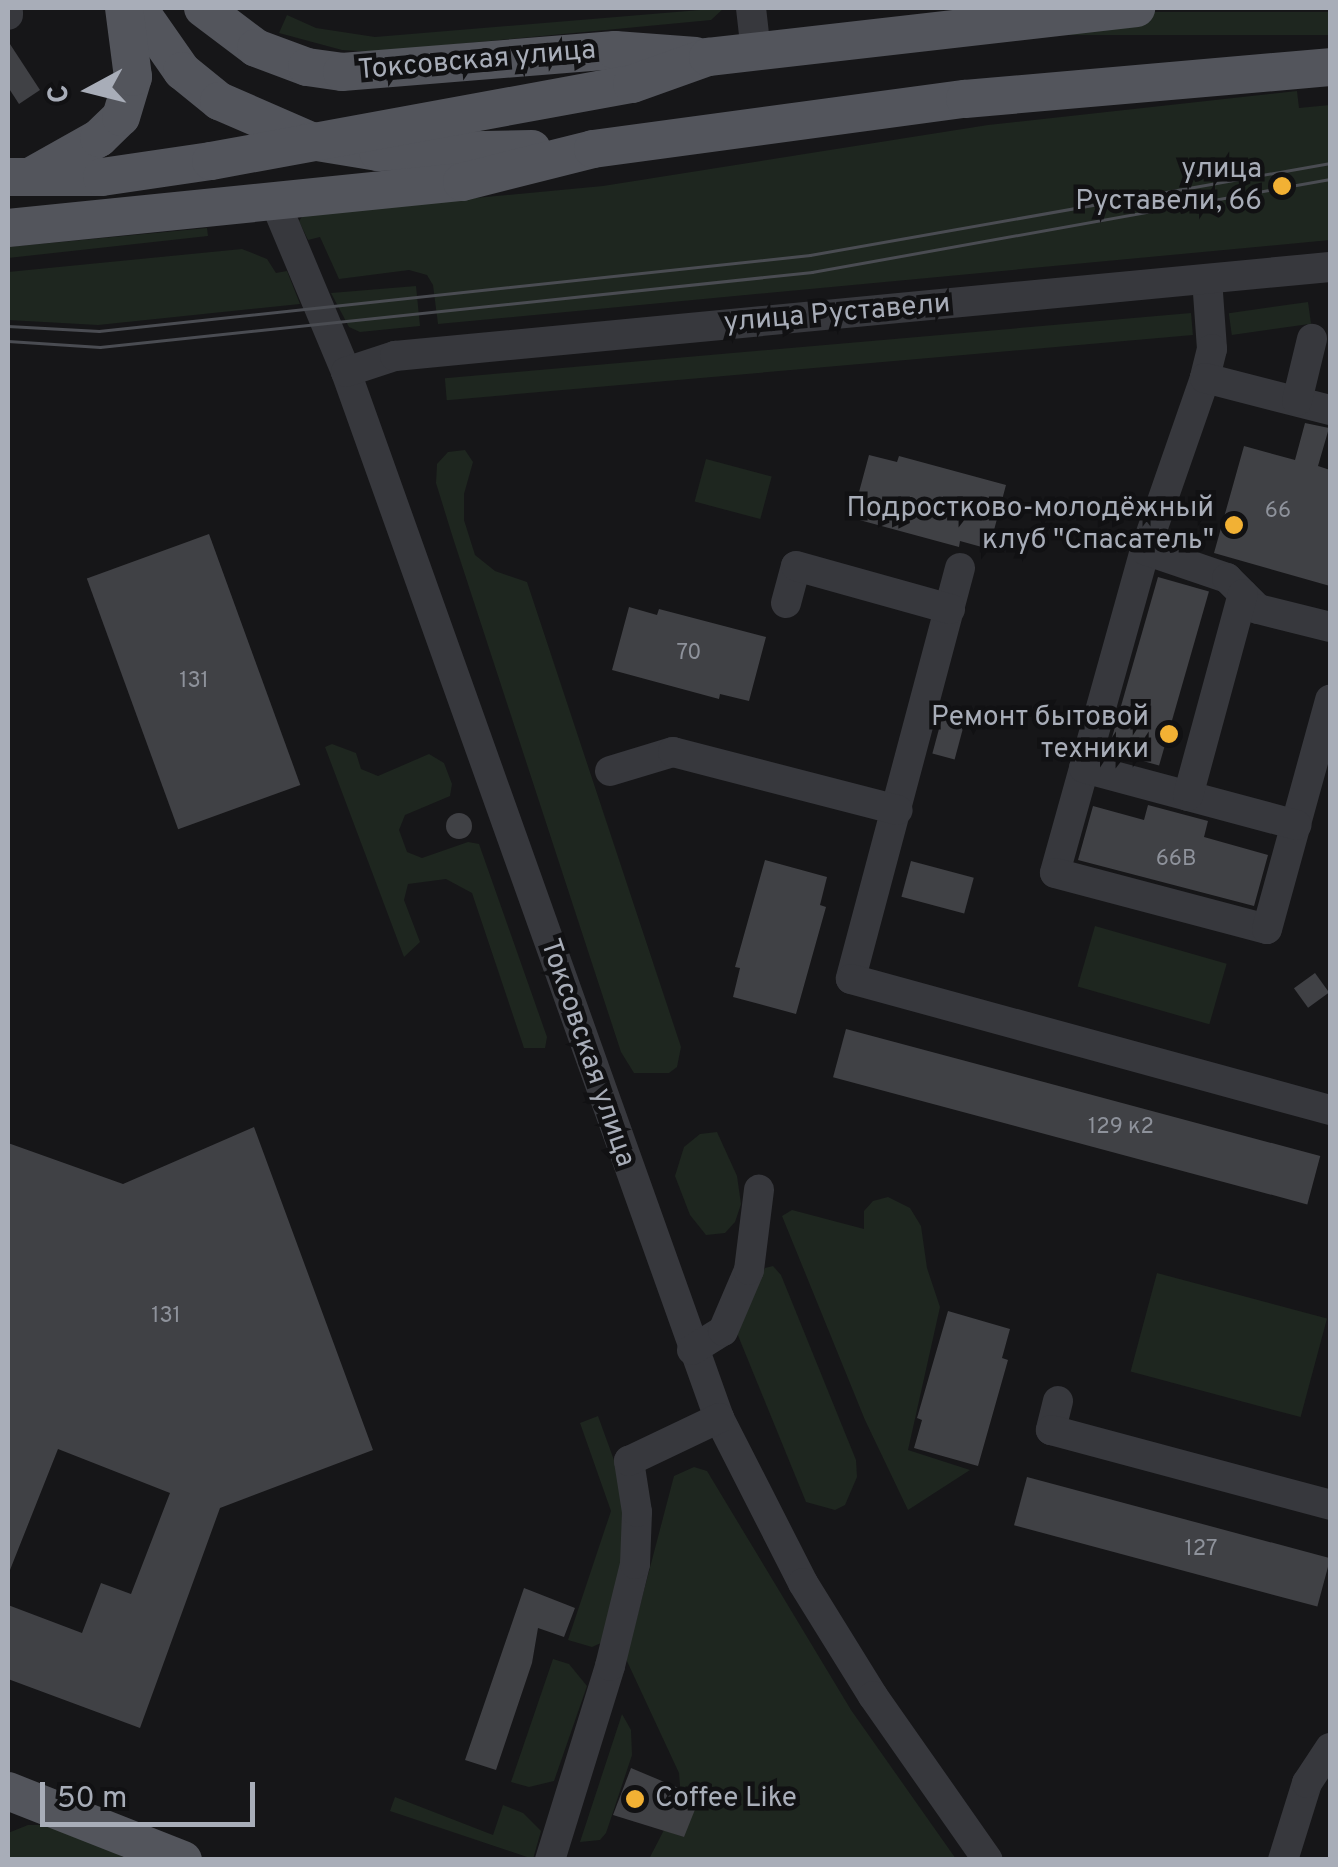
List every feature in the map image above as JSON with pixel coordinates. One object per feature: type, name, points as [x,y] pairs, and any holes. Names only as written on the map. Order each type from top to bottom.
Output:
[{"type":"main road","points":[[20,176],[98,138],[121,118],[133,77],[124,8]]},
{"type":"main road","points":[[138,8],[182,71],[219,101],[310,141],[378,152],[593,149]]},
{"type":"main road","name":"Токсовская улица","points":[[203,8],[256,48],[307,67],[342,72],[615,50],[708,57]]},
{"type":"main road","points":[[20,176],[102,177],[632,84],[708,57],[972,23],[1136,8]]},
{"type":"main road","points":[[8,228],[462,182],[593,149],[965,99],[1330,66]]},
{"type":"main road","points":[[18,1803],[183,1860]]},
{"type":"street","points":[[751,8],[756,52]]},
{"type":"street","name":"Токсовская улица","points":[[275,202],[346,372],[719,1418],[802,1584],[873,1696],[988,1860]]},
{"type":"street","name":"улица Руставели","points":[[346,372],[395,356],[1330,267]]},
{"type":"street","points":[[1208,279],[1212,348],[1205,378],[1145,550],[1055,874],[1268,929],[1330,700]]},
{"type":"street","points":[[1297,401],[1312,339]]},
{"type":"street","points":[[1205,378],[1330,410]]},
{"type":"street","points":[[1145,550],[1227,578],[1258,609],[1330,627]]},
{"type":"street","points":[[786,604],[796,566],[950,609]]},
{"type":"street","points":[[960,568],[852,979],[1330,1110]]},
{"type":"street","points":[[1188,796],[1243,594]]},
{"type":"street","points":[[610,771],[673,752],[898,810]]},
{"type":"street","points":[[1084,768],[1296,825]]},
{"type":"street","points":[[692,1350],[723,1331],[736,1300],[748,1270],[758,1190]]},
{"type":"street","points":[[1058,1400],[1051,1430],[1330,1504]]},
{"type":"street","points":[[550,1860],[610,1666],[636,1564],[637,1512],[629,1460],[719,1418]]},
{"type":"street","points":[[1283,1860],[1307,1784],[1330,1748]]},
{"type":"shaded area","points":[[724,8],[711,20],[373,52],[342,50],[279,33],[287,15],[316,28],[375,37]]},
{"type":"shaded area","points":[[984,12],[1330,12],[1330,35],[984,35]]},
{"type":"shaded area","points":[[1297,91],[1299,108],[1330,105],[1330,240],[438,324],[433,285],[427,275],[409,270],[339,279],[320,237],[308,240],[299,221],[304,214],[603,186],[988,125]]},
{"type":"shaded area","points":[[207,228],[208,236],[8,258],[8,247]]},
{"type":"shaded area","points":[[242,249],[267,259],[276,273],[287,271],[300,304],[98,325],[8,320],[8,272]]},
{"type":"shaded area","points":[[416,286],[420,326],[360,332],[349,327],[331,293]]},
{"type":"shaded area","points":[[1308,302],[1311,324],[1232,335],[1229,313]]},
{"type":"shaded area","points":[[1191,313],[1193,335],[447,400],[445,378]]},
{"type":"shaded area","points":[[465,450],[473,462],[464,494],[464,520],[475,555],[495,571],[527,582],[681,1047],[677,1067],[669,1073],[634,1073],[621,1052],[436,483],[437,464],[448,452]]},
{"type":"shaded area","points":[[706,459],[772,477],[760,519],[695,502]]},
{"type":"shaded area","points":[[332,744],[356,753],[361,769],[378,776],[429,754],[444,763],[452,784],[450,796],[405,815],[399,830],[407,852],[422,858],[468,842],[479,844],[547,1037],[545,1048],[524,1048],[472,893],[446,879],[408,884],[404,900],[420,942],[404,957],[325,747]]},
{"type":"shaded area","points":[[1095,926],[1227,964],[1209,1024],[1078,987]]},
{"type":"shaded area","points":[[717,1132],[737,1176],[741,1204],[735,1222],[725,1233],[706,1235],[690,1215],[675,1176],[684,1147],[700,1134]]},
{"type":"shaded area","points":[[888,1197],[910,1208],[921,1226],[927,1268],[940,1307],[908,1450],[970,1470],[908,1510],[865,1420],[782,1216],[792,1210],[864,1229],[864,1211],[873,1201]]},
{"type":"shaded area","points":[[773,1266],[781,1275],[856,1460],[857,1477],[845,1505],[835,1510],[806,1502],[737,1333],[755,1286],[765,1268]]},
{"type":"shaded area","points":[[1157,1273],[1327,1319],[1301,1417],[1131,1372]]},
{"type":"shaded area","points":[[598,1416],[619,1474],[624,1524],[621,1576],[608,1640],[592,1647],[568,1640],[611,1511],[580,1423]]},
{"type":"shaded area","points":[[694,1467],[707,1471],[851,1710],[956,1859],[649,1859],[664,1830],[684,1837],[679,1773],[626,1659],[674,1476]]},
{"type":"shaded area","points":[[553,1659],[569,1664],[587,1686],[554,1781],[529,1787],[511,1782]]},
{"type":"shaded area","points":[[622,1714],[631,1730],[632,1755],[606,1833],[600,1840],[580,1842]]},
{"type":"shaded area","points":[[395,1797],[493,1835],[503,1805],[523,1813],[541,1831],[533,1859],[390,1811]]},
{"type":"shaded area","points":[[28,1825],[52,1825],[126,1859],[8,1860],[8,1833]]},
{"type":"building","points":[[8,41],[40,90],[19,104],[8,87]]},
{"type":"building","points":[[1305,423],[1329,428],[1318,466],[1330,470],[1330,586],[1214,553],[1244,446],[1295,460]]},
{"type":"building","points":[[869,455],[897,462],[899,456],[1006,485],[989,549],[960,541],[959,547],[852,518]]},
{"type":"building","points":[[209,534],[300,785],[178,829],[87,578]]},
{"type":"building","points":[[1158,577],[1209,592],[1159,766],[1108,751]]},
{"type":"building","points":[[629,607],[657,615],[659,609],[766,637],[749,701],[720,694],[719,699],[612,670]]},
{"type":"building","points":[[943,714],[965,720],[955,760],[932,754]]},
{"type":"building","points":[[1148,805],[1208,821],[1204,837],[1268,855],[1254,906],[1078,860],[1093,806],[1144,820]]},
{"type":"building","points":[[459,813],[469,816],[469,836],[459,839],[449,836],[446,826],[449,816]]},
{"type":"building","points":[[765,860],[827,877],[820,905],[826,907],[796,1014],[733,997],[740,968],[735,967]]},
{"type":"building","points":[[911,861],[974,878],[964,914],[901,897]]},
{"type":"building","points":[[1315,973],[1329,992],[1308,1008],[1294,988]]},
{"type":"building","points":[[846,1029],[1320,1156],[1307,1204],[833,1077]]},
{"type":"building","points":[[254,1127],[373,1450],[220,1508],[140,1728],[8,1679],[8,1605],[82,1633],[101,1583],[131,1594],[170,1493],[58,1449],[8,1575],[8,1143],[123,1184]]},
{"type":"building","points":[[948,1311],[1010,1329],[1002,1358],[1008,1360],[978,1466],[914,1448],[922,1420],[917,1418]]},
{"type":"building","points":[[1027,1477],[1330,1558],[1317,1607],[1014,1525]]},
{"type":"building","points":[[524,1588],[575,1608],[564,1637],[538,1628],[532,1663],[496,1770],[465,1760]]},
{"type":"building","points":[[631,1768],[700,1797],[684,1837],[613,1815]]},
{"type":"tram line","points":[[8,326],[99,331],[810,255],[1330,163]]},
{"type":"tram line","points":[[8,341],[100,347],[812,272],[1330,179]]},
{"type":"place","name":"улица Руставели, 66","points":[[1282,186]]},
{"type":"place","name":"Подростково-молодёжный клуб \"Спасатель\"","points":[[1234,525]]},
{"type":"place","name":"Ремонт бытовой техники","points":[[1169,734]]},
{"type":"place","name":"Coffee Like","points":[[635,1799]]}]
